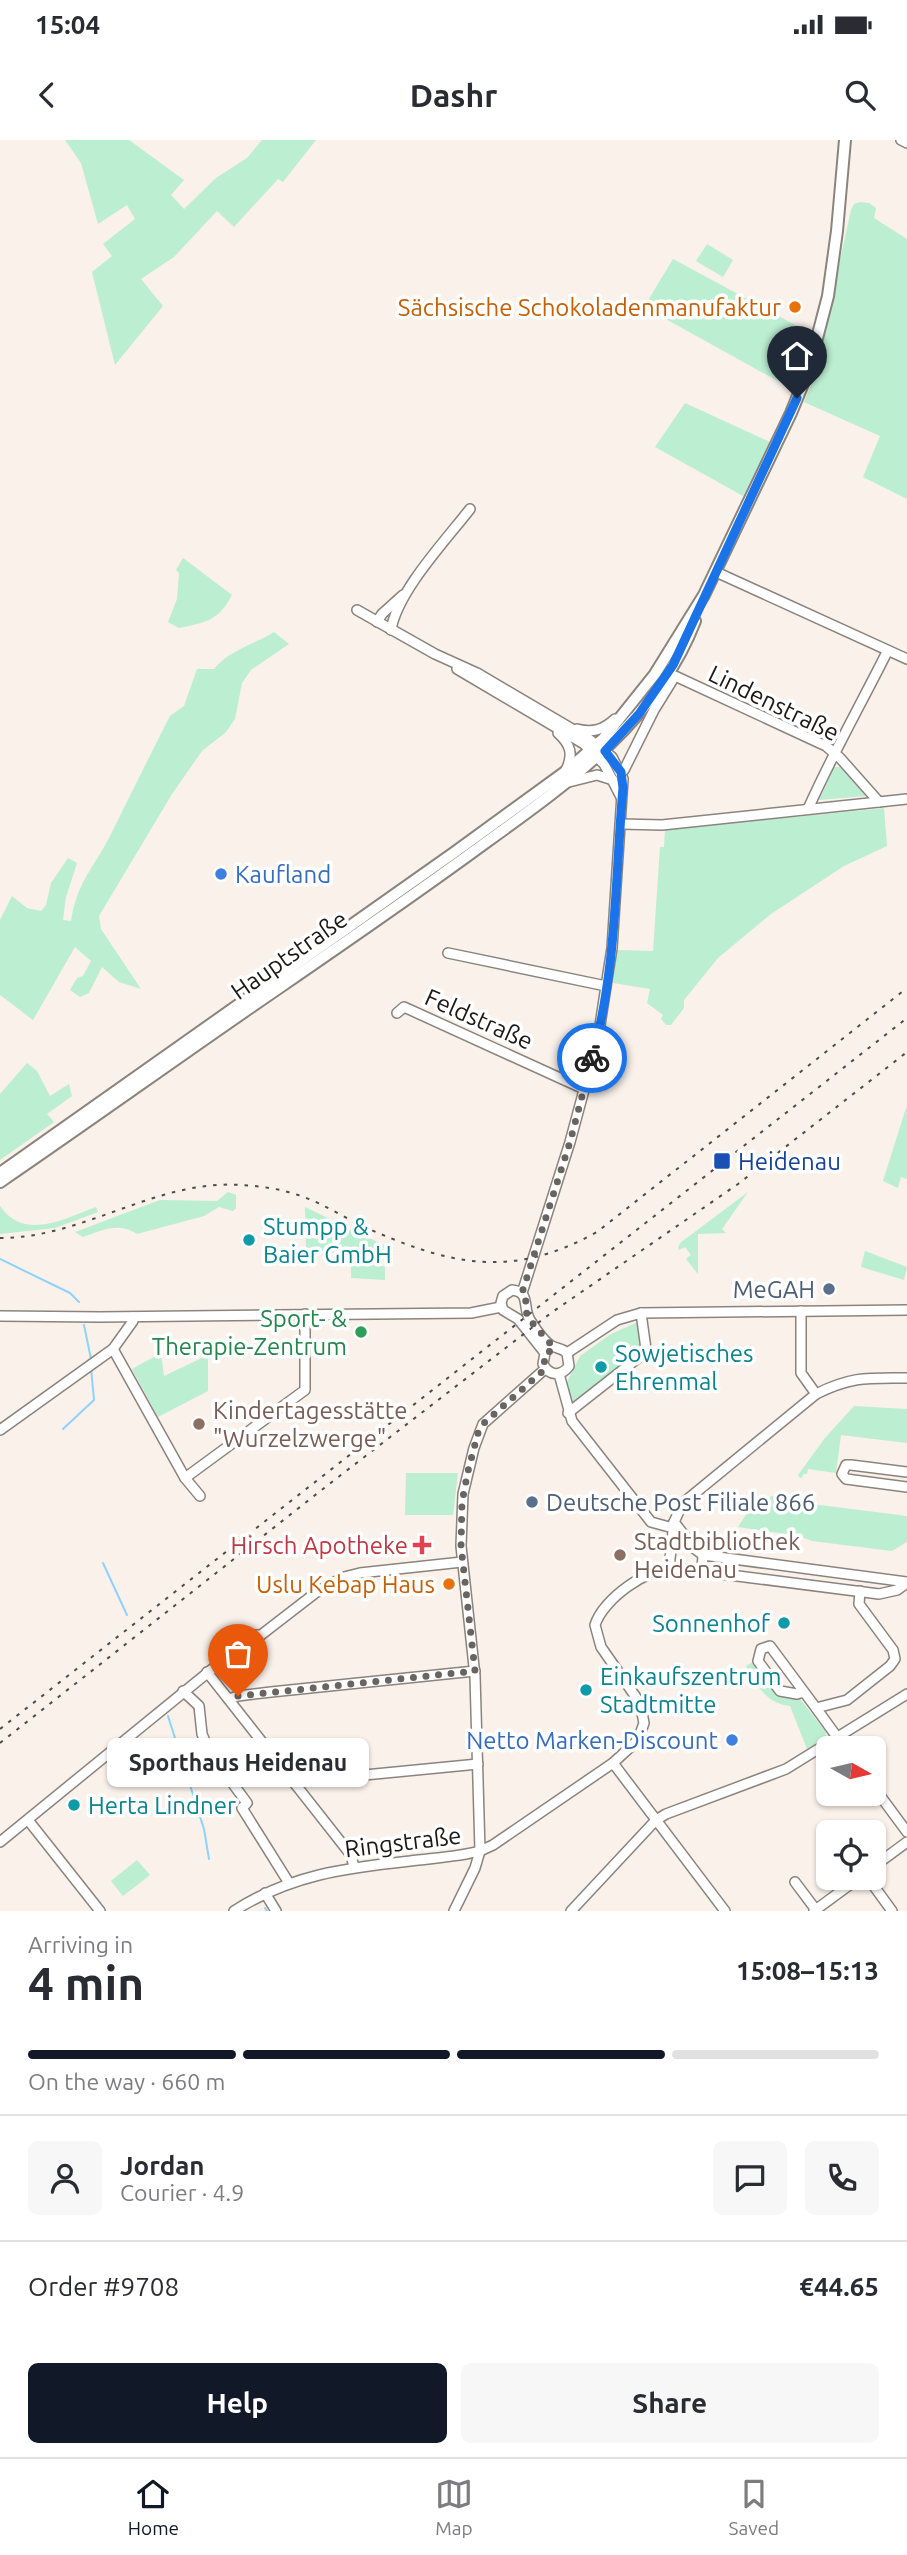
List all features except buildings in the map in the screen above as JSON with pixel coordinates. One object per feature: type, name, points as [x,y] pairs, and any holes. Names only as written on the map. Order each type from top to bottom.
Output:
[{"type":"main road","points":[[598,751],[655,674],[704,595],[791,413],[809,369],[830,286],[845,140]]},
{"type":"main road","points":[[598,751],[639,714],[673,665],[704,595]]},
{"type":"main road","name":"Hauptstraße","points":[[0,1182],[351,939],[566,778],[598,751]]},
{"type":"main road","name":"Hauptstraße","points":[[0,1173],[456,852],[566,778]]},
{"type":"street","points":[[901,140],[907,143]]},
{"type":"street","points":[[391,630],[397,609],[407,592],[470,509]]},
{"type":"street","points":[[716,572],[907,659]]},
{"type":"street","points":[[377,622],[382,614],[407,592]]},
{"type":"street","points":[[357,610],[598,751],[622,800]]},
{"type":"street","points":[[808,809],[887,652]]},
{"type":"street","points":[[435,654],[477,673],[569,726],[621,772],[623,779],[612,948],[598,1038],[522,1293]]},
{"type":"street","name":"Lindenstraße","points":[[621,772],[654,709],[675,676],[826,746],[878,802]]},
{"type":"street","points":[[569,726],[588,731],[600,730],[636,699]]},
{"type":"street","points":[[543,721],[570,747],[571,758],[566,778],[597,775],[614,780]]},
{"type":"street","points":[[621,824],[662,825],[907,799]]},
{"type":"street","points":[[448,953],[606,986]]},
{"type":"street","name":"Feldstraße","points":[[397,1013],[404,1007],[584,1089]]},
{"type":"street","points":[[515,1290],[522,1293],[527,1302],[525,1309],[529,1319],[549,1351],[515,1316],[506,1314],[501,1307],[505,1293],[515,1290]]},
{"type":"street","points":[[0,1316],[471,1313],[501,1307]]},
{"type":"street","points":[[515,1316],[525,1309]]},
{"type":"street","points":[[567,1353],[617,1320],[641,1313],[907,1310]]},
{"type":"street","points":[[801,1311],[801,1373],[816,1394]]},
{"type":"street","points":[[568,1413],[643,1354],[646,1349],[641,1313]]},
{"type":"street","points":[[186,1478],[305,1390],[305,1314]]},
{"type":"street","points":[[0,1430],[113,1349],[133,1321],[133,1317]]},
{"type":"street","points":[[561,1348],[567,1353],[569,1366],[559,1374],[545,1369],[543,1361],[549,1351],[561,1348]]},
{"type":"street","points":[[113,1349],[186,1478],[200,1496]]},
{"type":"street","points":[[454,1911],[475,1868],[480,1851],[475,1671],[462,1562],[462,1502],[478,1433],[489,1416],[545,1369]]},
{"type":"street","points":[[559,1374],[572,1421],[652,1522],[673,1525],[703,1555],[907,1582]]},
{"type":"street","points":[[907,1378],[859,1378],[841,1382],[816,1394],[683,1503],[673,1525],[668,1568],[879,1594],[897,1590],[907,1582]]},
{"type":"street","points":[[907,1472],[846,1465],[842,1474],[846,1479],[907,1487]]},
{"type":"street","points":[[702,1571],[703,1555]]},
{"type":"street","points":[[0,1842],[207,1672],[254,1635],[261,1635],[318,1591],[344,1577],[360,1573],[462,1562]]},
{"type":"street","name":"Ringstraße","points":[[234,1911],[289,1883],[325,1872],[480,1851],[493,1845],[612,1763],[638,1740],[644,1715],[640,1703],[601,1647],[595,1625],[604,1607],[643,1576],[668,1568]]},
{"type":"street","points":[[816,1708],[848,1700],[895,1659],[893,1650],[859,1604],[860,1591]]},
{"type":"street","points":[[804,1692],[797,1694],[780,1691],[762,1668],[758,1656],[761,1649],[770,1646],[816,1708],[836,1736]]},
{"type":"street","points":[[229,1699],[271,1692],[475,1671]]},
{"type":"street","points":[[207,1672],[351,1855],[354,1867]]},
{"type":"street","points":[[183,1692],[199,1706],[202,1734],[209,1751],[247,1803],[242,1808],[289,1883]]},
{"type":"street","points":[[840,1736],[907,1693]]},
{"type":"street","points":[[571,1911],[656,1820],[786,1769],[816,1751]]},
{"type":"street","points":[[612,1763],[725,1911]]},
{"type":"street","points":[[296,1785],[303,1781],[478,1764]]},
{"type":"street","points":[[886,1804],[907,1832]]},
{"type":"street","points":[[28,1820],[100,1911]]},
{"type":"street","points":[[886,1857],[907,1842]]},
{"type":"street","points":[[795,1882],[815,1910],[842,1890]]},
{"type":"street","points":[[877,1890],[892,1911]]},
{"type":"street","points":[[259,1896],[276,1911]]},
{"type":"green space","points":[[65,140],[129,140],[184,180],[171,195],[184,209],[216,178],[247,158],[262,140],[316,140],[283,182],[278,179],[234,227],[217,211],[174,257],[141,279],[163,306],[115,365],[92,272],[112,256],[103,244],[135,219],[127,205],[98,224],[81,163]]},
{"type":"green space","points":[[869,203],[876,208],[874,218],[907,239],[907,499],[863,477],[880,436],[804,402],[818,361],[851,210],[854,204]]},
{"type":"green space","points":[[707,244],[733,260],[723,277],[696,261]]},
{"type":"green space","points":[[673,259],[812,334],[794,390],[644,307]]},
{"type":"green space","points":[[685,403],[770,442],[743,496],[655,447]]},
{"type":"green space","points":[[183,558],[232,595],[222,610],[211,619],[179,628],[168,622],[177,599],[179,573],[176,570]]},
{"type":"green space","points":[[274,632],[289,644],[251,670],[242,683],[235,719],[226,732],[202,751],[172,794],[99,916],[101,929],[141,989],[119,982],[102,967],[89,993],[80,997],[70,990],[77,978],[83,976],[91,961],[75,947],[33,1020],[0,995],[0,920],[12,896],[27,908],[41,911],[46,905],[51,883],[68,858],[77,863],[66,897],[63,920],[71,921],[81,886],[109,838],[170,716],[184,706],[197,669],[214,669],[234,653]]},
{"type":"green space","points":[[834,767],[840,767],[866,796],[819,800]]},
{"type":"green space","points":[[884,808],[887,846],[844,866],[771,914],[718,958],[684,1000],[684,1008],[671,1025],[666,1025],[661,1019],[663,1015],[647,1003],[650,989],[613,983],[617,950],[653,951],[660,847],[664,847],[665,830]]},
{"type":"green space","points":[[27,1063],[37,1071],[50,1096],[69,1084],[72,1096],[47,1114],[54,1122],[0,1160],[0,1094]]},
{"type":"green space","points":[[907,1105],[907,1179],[901,1177],[898,1188],[883,1181]]},
{"type":"green space","points":[[228,1192],[236,1195],[236,1208],[233,1211],[219,1207],[204,1216],[137,1234],[123,1228],[104,1230],[83,1237],[75,1232],[160,1200],[217,1201]]},
{"type":"green space","points":[[748,1192],[722,1229],[726,1233],[698,1234],[698,1274],[686,1259],[691,1255],[685,1247],[679,1250],[680,1243]]},
{"type":"green space","points":[[0,1206],[10,1217],[32,1225],[58,1221],[96,1207],[98,1212],[55,1228],[0,1234]]},
{"type":"green space","points":[[305,1207],[384,1245],[379,1265],[385,1267],[385,1280],[351,1278],[351,1256],[306,1248]]},
{"type":"green space","points":[[865,1251],[907,1267],[904,1280],[861,1267]]},
{"type":"green space","points":[[638,1322],[641,1324],[643,1348],[640,1354],[576,1404],[571,1404],[567,1382],[580,1356],[611,1334]]},
{"type":"green space","points":[[161,1353],[164,1376],[208,1355],[208,1391],[158,1417],[132,1369]]},
{"type":"green space","points":[[854,1406],[907,1409],[907,1443],[841,1435],[836,1473],[808,1469],[807,1474],[799,1477],[825,1438]]},
{"type":"green space","points":[[406,1473],[458,1473],[453,1515],[405,1515]]},
{"type":"green space","points":[[772,1496],[796,1502],[907,1516],[907,1542],[892,1551],[812,1541],[799,1536],[738,1527],[749,1510]]},
{"type":"green space","points":[[753,1662],[777,1692],[800,1699],[826,1732],[826,1736],[816,1736],[816,1743],[807,1749],[790,1706],[768,1697],[746,1666]]},
{"type":"green space","points":[[137,1860],[150,1875],[123,1896],[111,1881]]},
{"type":"waterway","points":[[0,1259],[70,1293],[79,1302]]},
{"type":"waterway","points":[[84,1325],[91,1359]]},
{"type":"waterway","points":[[63,1429],[94,1400],[91,1368]]},
{"type":"waterway","points":[[103,1563],[127,1615]]},
{"type":"waterway","points":[[168,1716],[204,1829],[209,1859]]},
{"type":"railway","points":[[0,1238],[62,1229],[179,1191],[241,1185],[298,1195],[392,1239],[450,1257],[478,1262],[506,1262],[535,1257],[597,1232],[907,988]]},
{"type":"railway","points":[[0,1729],[907,1018]]},
{"type":"railway","points":[[0,1743],[551,1313],[738,1184],[907,1052]]},
{"type":"way so far","points":[[238,1696],[475,1671],[461,1554],[463,1494],[478,1433],[483,1424],[545,1369],[545,1353],[554,1348],[529,1319],[525,1309],[526,1298],[522,1293],[570,1142],[592,1058]]},
{"type":"place","name":"Sächsische Schokoladenmanufaktur","points":[[795,307]]},
{"type":"place","name":"Kaufland","points":[[221,874]]},
{"type":"place","name":"Heidenau","points":[[722,1161]]},
{"type":"place","name":"Stumpp & Baier GmbH","points":[[249,1240]]},
{"type":"place","name":"MeGAH","points":[[829,1289]]},
{"type":"place","name":"Sport- & Therapie-Zentrum","points":[[361,1332]]},
{"type":"place","name":"Sowjetisches Ehrenmal","points":[[601,1367]]},
{"type":"place","name":"Kindertagesstätte \"Wurzelzwerge\"","points":[[199,1424]]},
{"type":"place","name":"Deutsche Post Filiale 866","points":[[532,1502]]},
{"type":"place","name":"Hirsch Apotheke","points":[[422,1545]]},
{"type":"place","name":"Stadtbibliothek Heidenau","points":[[620,1555]]},
{"type":"place","name":"Uslu Kebap Haus","points":[[449,1584]]},
{"type":"place","name":"Sonnenhof","points":[[784,1623]]},
{"type":"place","name":"Einkaufszentrum Stadtmitte","points":[[586,1690]]},
{"type":"place","name":"Sporthaus Heidenau","points":[[238,1696]]},
{"type":"place","name":"Netto Marken-Discount","points":[[732,1740]]},
{"type":"place","name":"Herta Lindner","points":[[74,1805]]},
{"type":"route","points":[[592,1058],[598,1038],[612,948],[623,788],[621,772],[605,751],[639,714],[673,665],[797,398]]}]
